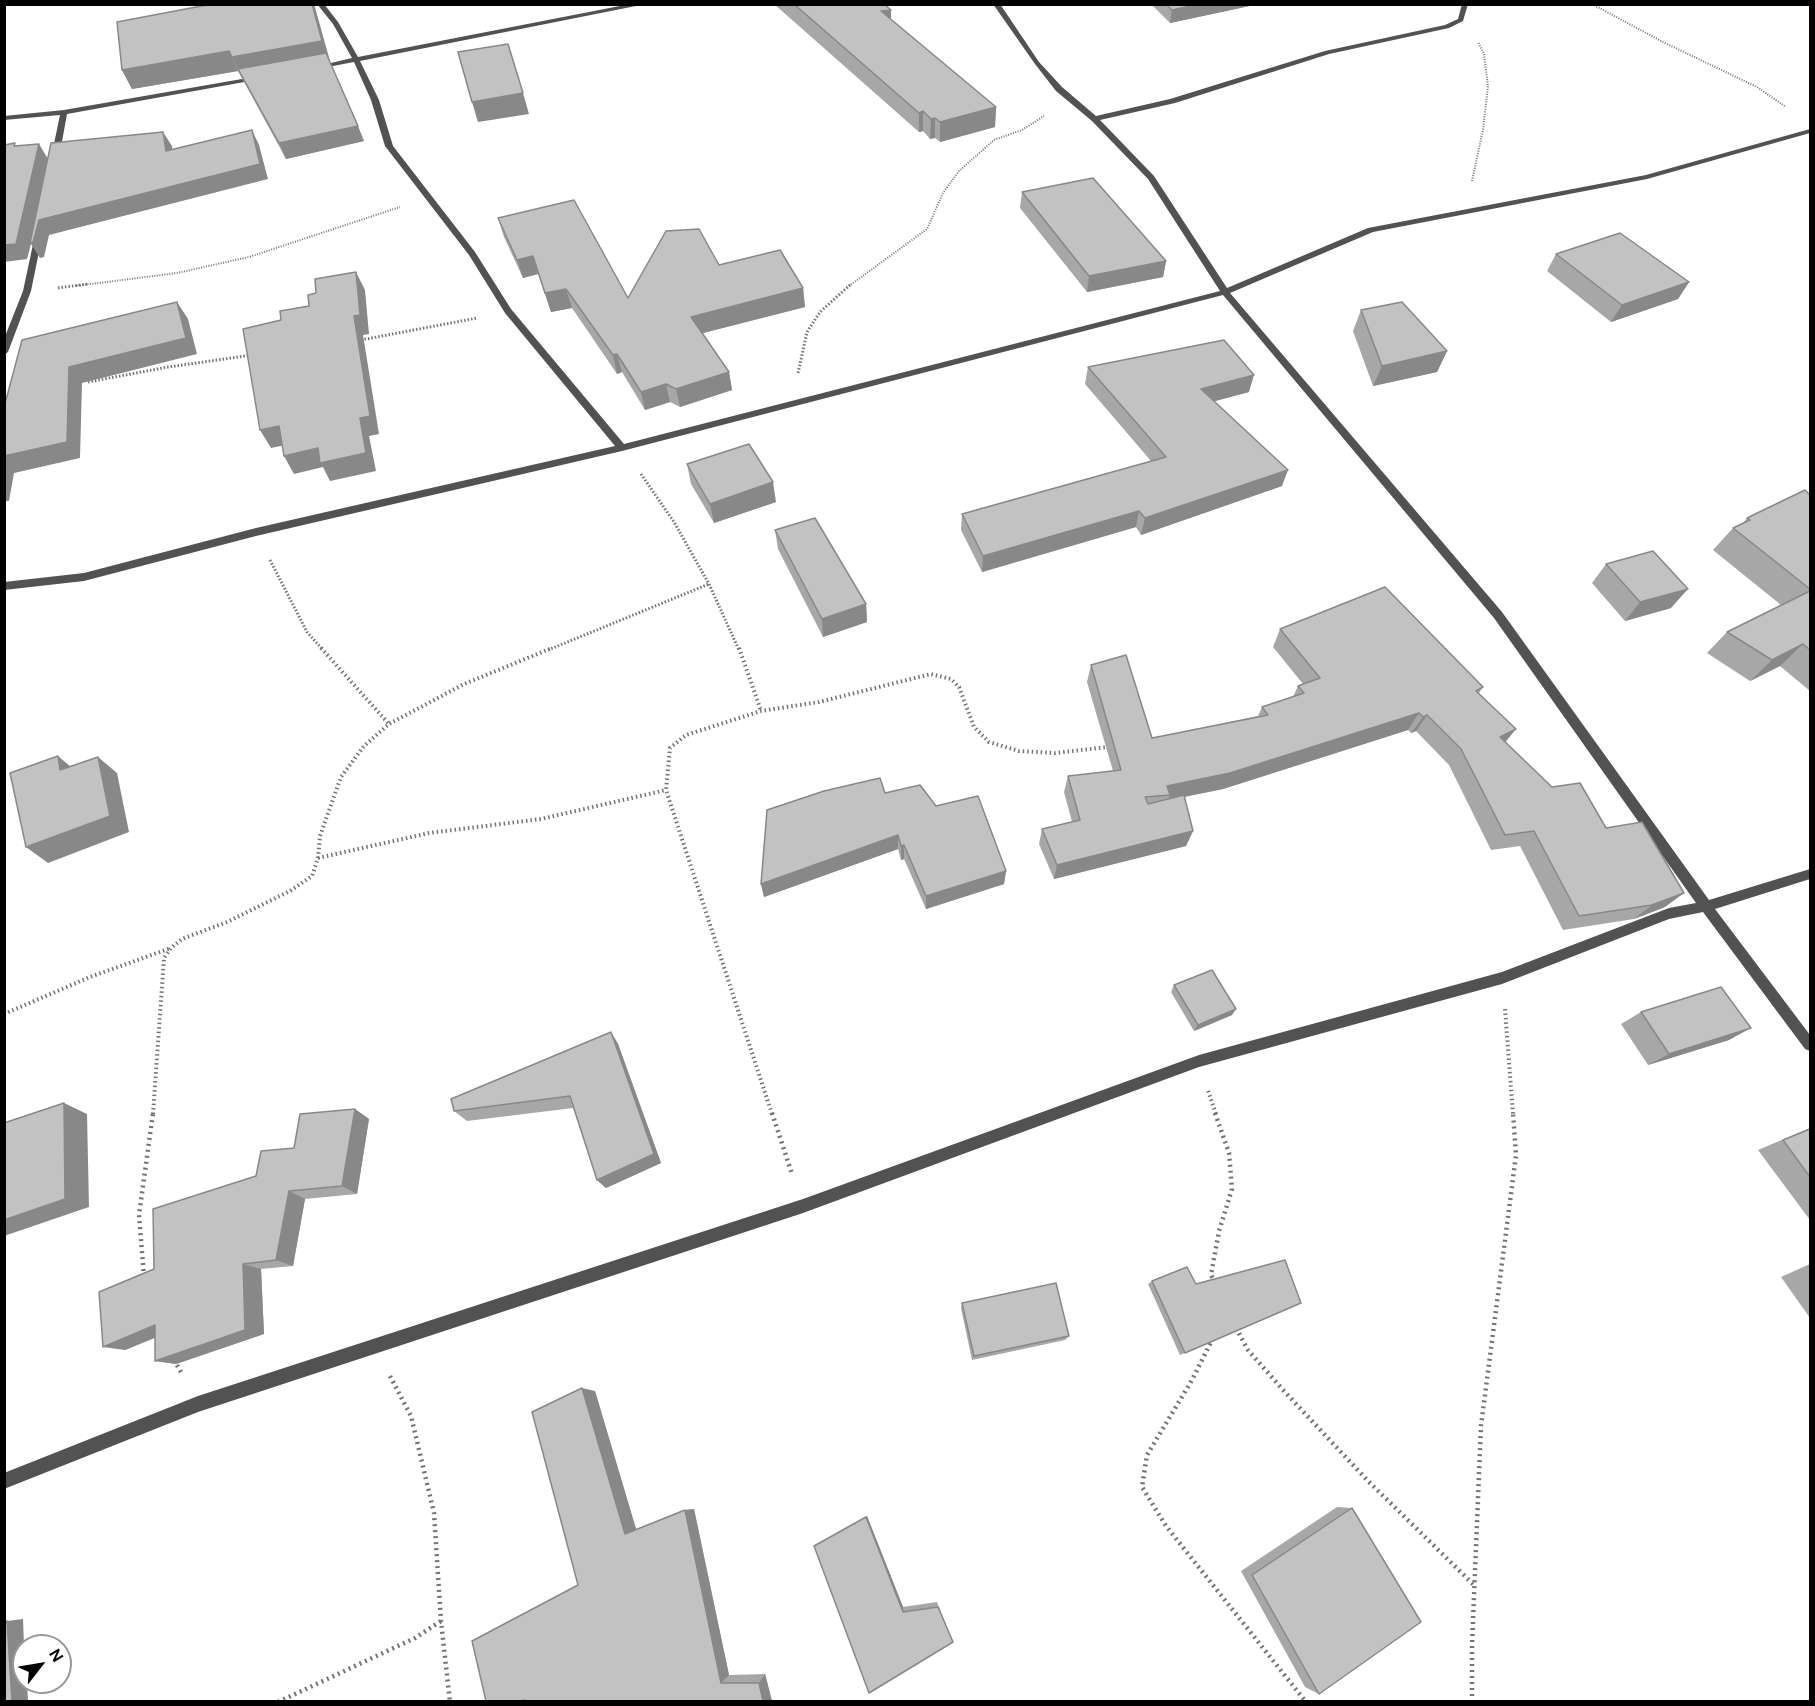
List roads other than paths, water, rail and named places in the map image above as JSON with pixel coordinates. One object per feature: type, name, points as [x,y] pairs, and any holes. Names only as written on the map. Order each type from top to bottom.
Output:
[{"type":"street","points":[[320,4],[336,23],[356,59],[375,100],[389,146],[472,254],[508,311],[622,448]]},
{"type":"street","points":[[304,70],[643,4]]},
{"type":"street","points":[[996,4],[1037,63],[1059,89],[1095,119],[1151,178],[1225,292],[1498,615],[1706,906],[1810,1045]]},
{"type":"street","points":[[1095,119],[1172,101],[1327,52],[1447,27],[1461,20],[1465,4]]},
{"type":"street","points":[[4,118],[64,112],[271,76]]},
{"type":"street","points":[[52,168],[64,112]]},
{"type":"street","points":[[4,586],[84,576],[256,532],[622,448],[1225,292],[1371,230],[1647,177],[1810,131]]},
{"type":"street","points":[[4,352],[27,291],[41,224]]},
{"type":"street","points":[[4,1481],[198,1404],[803,1206],[1199,1061],[1502,978],[1669,914],[1706,906],[1810,874]]}]
